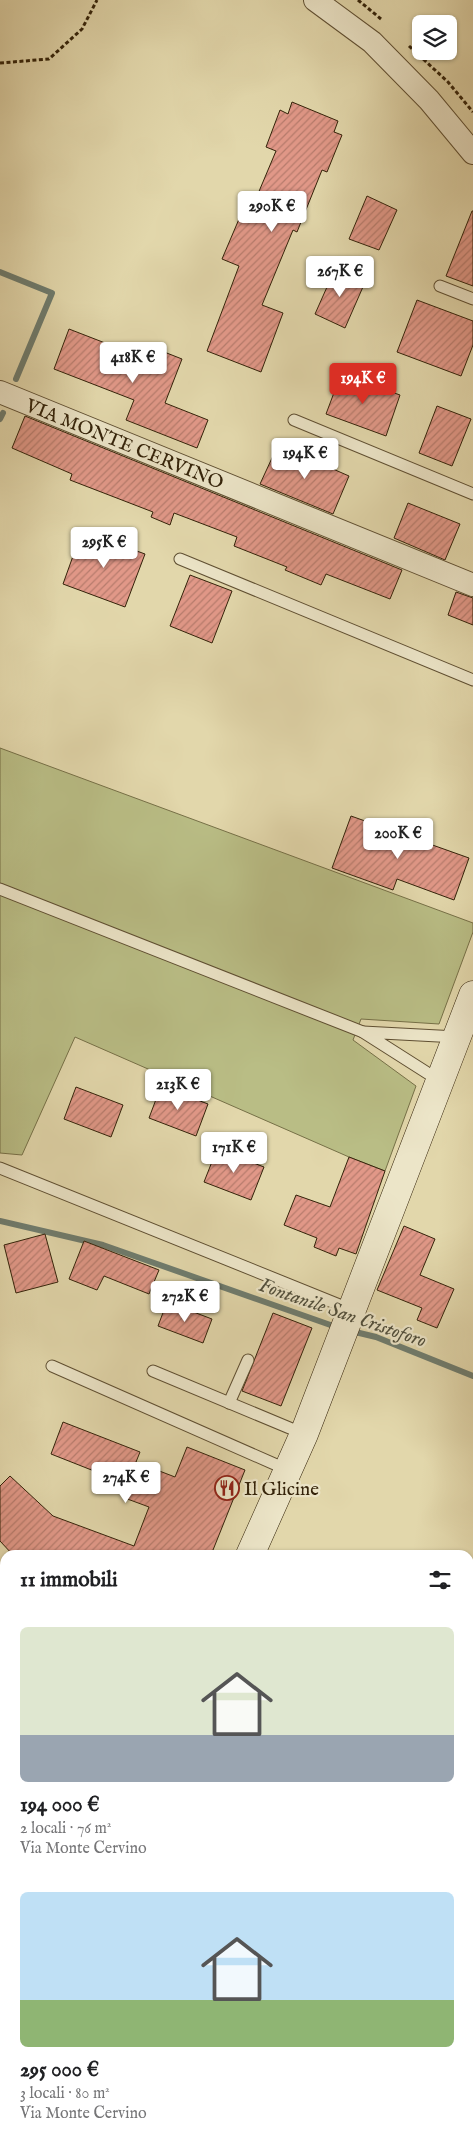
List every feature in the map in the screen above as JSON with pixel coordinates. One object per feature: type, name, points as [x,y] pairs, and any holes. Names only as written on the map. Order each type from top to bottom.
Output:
[{"type":"main road","points":[[252,1550],[304,1434],[473,995]]},
{"type":"street","points":[[315,0],[372,42],[429,100],[473,153]]},
{"type":"street","name":"VIA MONTE CERVINO","points":[[1,396],[473,585]]},
{"type":"lane","points":[[440,286],[473,299]]},
{"type":"lane","points":[[294,420],[473,494]]},
{"type":"lane","points":[[180,559],[473,680]]},
{"type":"lane","points":[[0,889],[363,1032],[440,1081]]},
{"type":"lane","points":[[363,1032],[457,1037]]},
{"type":"lane","points":[[0,1168],[346,1324]]},
{"type":"lane","points":[[229,1403],[248,1360]]},
{"type":"lane","points":[[52,1366],[288,1470]]},
{"type":"lane","points":[[153,1371],[304,1434]]},
{"type":"path","points":[[0,62],[49,59],[82,29],[97,0]]},
{"type":"green space","points":[[0,748],[473,923],[473,932],[439,1024],[361,1019],[353,1040],[416,1086],[385,1171],[75,1037],[22,1155],[0,1153]]},
{"type":"building","points":[[292,102],[338,121],[334,132],[342,135],[327,172],[322,170],[297,232],[293,230],[262,305],[283,313],[261,372],[207,351],[239,266],[222,259],[245,205],[252,208],[276,151],[266,147],[280,110],[288,114]]},
{"type":"building","points":[[367,196],[397,210],[379,250],[349,239]]},
{"type":"building","points":[[473,211],[473,286],[446,276]]},
{"type":"building","points":[[335,269],[366,280],[345,328],[315,314]]},
{"type":"building","points":[[417,300],[473,321],[473,345],[461,376],[397,352]]},
{"type":"building","points":[[69,329],[149,360],[154,348],[182,359],[165,403],[208,420],[197,448],[126,420],[134,400],[54,369]]},
{"type":"building","points":[[341,374],[400,395],[386,436],[326,414]]},
{"type":"building","points":[[437,406],[471,419],[452,466],[419,453]]},
{"type":"building","points":[[25,416],[402,570],[390,599],[326,574],[321,585],[285,570],[287,567],[234,546],[237,537],[174,513],[170,525],[151,517],[153,512],[70,480],[72,474],[12,448]]},
{"type":"building","points":[[278,445],[349,476],[333,514],[260,484]]},
{"type":"building","points":[[408,503],[460,524],[445,560],[394,538]]},
{"type":"building","points":[[82,531],[145,554],[125,607],[63,584]]},
{"type":"building","points":[[190,575],[232,591],[212,643],[170,626]]},
{"type":"building","points":[[456,592],[473,598],[473,625],[448,615]]},
{"type":"building","points":[[351,816],[469,858],[454,900],[397,879],[393,890],[332,868]]},
{"type":"building","points":[[161,1086],[208,1104],[196,1136],[149,1118]]},
{"type":"building","points":[[76,1087],[123,1105],[111,1137],[64,1119]]},
{"type":"building","points":[[217,1149],[264,1167],[251,1200],[204,1182]]},
{"type":"building","points":[[349,1157],[385,1171],[356,1254],[339,1248],[336,1256],[314,1247],[317,1238],[284,1225],[296,1195],[330,1207]]},
{"type":"building","points":[[404,1226],[435,1239],[420,1275],[454,1289],[437,1328],[417,1320],[422,1308],[377,1290]]},
{"type":"building","points":[[45,1234],[58,1282],[16,1293],[4,1245]]},
{"type":"building","points":[[84,1241],[159,1270],[149,1294],[104,1276],[97,1290],[69,1279]]},
{"type":"building","points":[[167,1302],[212,1319],[203,1343],[158,1326]]},
{"type":"building","points":[[273,1313],[312,1328],[281,1406],[242,1391]]},
{"type":"building","points":[[63,1422],[140,1452],[136,1462],[175,1477],[187,1447],[245,1470],[213,1550],[8,1550],[0,1541],[0,1486],[10,1476],[53,1516],[134,1546],[149,1507],[122,1497],[127,1484],[51,1454]]},
{"type":"waterway","points":[[0,272],[52,293],[16,379]]},
{"type":"waterway","points":[[0,419],[3,413]]},
{"type":"waterway","name":"Fontanile San Cristoforo","points":[[0,1221],[103,1245],[339,1328]]},
{"type":"waterway","name":"Fontanile San Cristoforo","points":[[351,1331],[376,1337],[473,1376]]},
{"type":"place","name":"Il Glicine","points":[[227,1488]]}]
